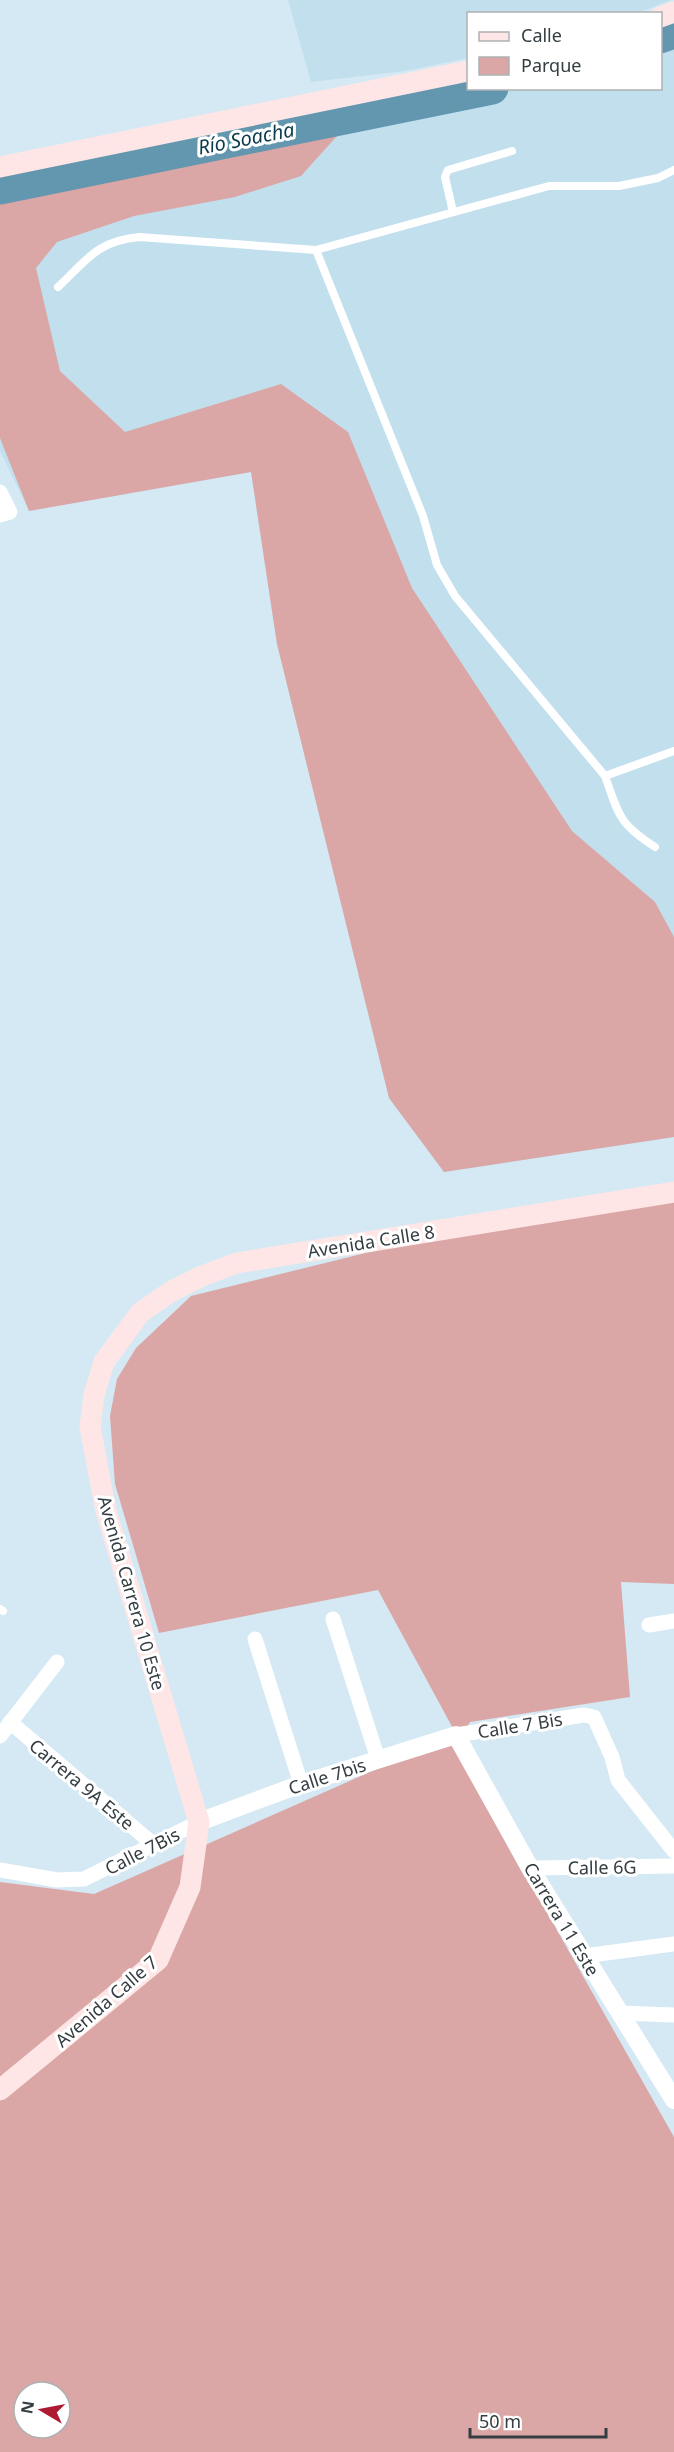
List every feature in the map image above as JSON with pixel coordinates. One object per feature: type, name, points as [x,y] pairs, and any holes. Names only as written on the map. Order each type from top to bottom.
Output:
[{"type":"main road","points":[[0,166],[467,71]]},
{"type":"main road","name":"Avenida Calle 8","points":[[104,1362],[120,1336],[140,1313],[170,1292],[202,1276],[237,1263],[674,1192]]},
{"type":"main road","name":"Avenida Carrera 10 Este","points":[[104,1362],[94,1395],[90,1427],[106,1511],[199,1822]]},
{"type":"main road","name":"Avenida Calle 7","points":[[0,2090],[158,1960],[190,1887],[199,1822]]},
{"type":"street","points":[[0,492],[5,513]]},
{"type":"street","points":[[333,1619],[378,1759]]},
{"type":"street","points":[[649,1625],[674,1621]]},
{"type":"street","points":[[255,1639],[301,1784]]},
{"type":"street","points":[[0,1736],[57,1662]]},
{"type":"street","name":"Calle 7 Bis","points":[[456,1735],[584,1715],[594,1717],[612,1757],[618,1780],[674,1851]]},
{"type":"street","name":"Carrera 9A Este","points":[[10,1722],[154,1845]]},
{"type":"street","name":"Calle 7bis","points":[[199,1822],[301,1784],[456,1735]]},
{"type":"street","name":"Carrera 11 Este","points":[[456,1735],[530,1868],[619,2013],[671,2090]]},
{"type":"street","name":"Calle 7Bis","points":[[0,1870],[57,1880],[84,1879],[199,1822]]},
{"type":"street","name":"Calle 6G","points":[[530,1868],[674,1866]]},
{"type":"street","points":[[584,1956],[674,1944]]},
{"type":"street","points":[[619,2013],[674,2016]]},
{"type":"lane","points":[[453,212],[445,177],[448,170],[512,151]]},
{"type":"lane","points":[[58,287],[102,246],[117,239],[139,237],[316,250],[549,186],[619,186],[658,178],[674,170]]},
{"type":"lane","points":[[316,250],[423,516],[437,565],[455,596],[605,776],[620,816],[631,831],[655,847]]},
{"type":"lane","points":[[605,776],[674,751]]},
{"type":"shaded area","points":[[288,0],[672,0],[640,12],[467,12],[467,58],[405,71],[311,82]]},
{"type":"shaded area","points":[[674,32],[674,1137],[444,1172],[389,1098],[277,644],[251,472],[29,511],[0,451],[0,198],[491,90],[662,90],[662,37]]},
{"type":"green space","points":[[355,116],[301,176],[235,197],[134,216],[57,242],[36,268],[60,371],[125,432],[281,384],[348,432],[412,588],[572,831],[655,902],[674,937],[674,1137],[444,1172],[389,1098],[277,644],[251,472],[29,511],[0,438],[0,197]]},
{"type":"green space","points":[[674,1201],[674,1584],[621,1582],[630,1697],[470,1722],[454,1748],[674,2137],[674,2452],[0,2452],[0,1882],[94,1894],[456,1734],[378,1590],[159,1633],[115,1484],[110,1416],[117,1379],[136,1348],[191,1296],[394,1246]]},
{"type":"waterway","name":"Río Soacha","points":[[662,36],[674,32]]},
{"type":"waterway","name":"Río Soacha","points":[[0,188],[482,90]]}]
